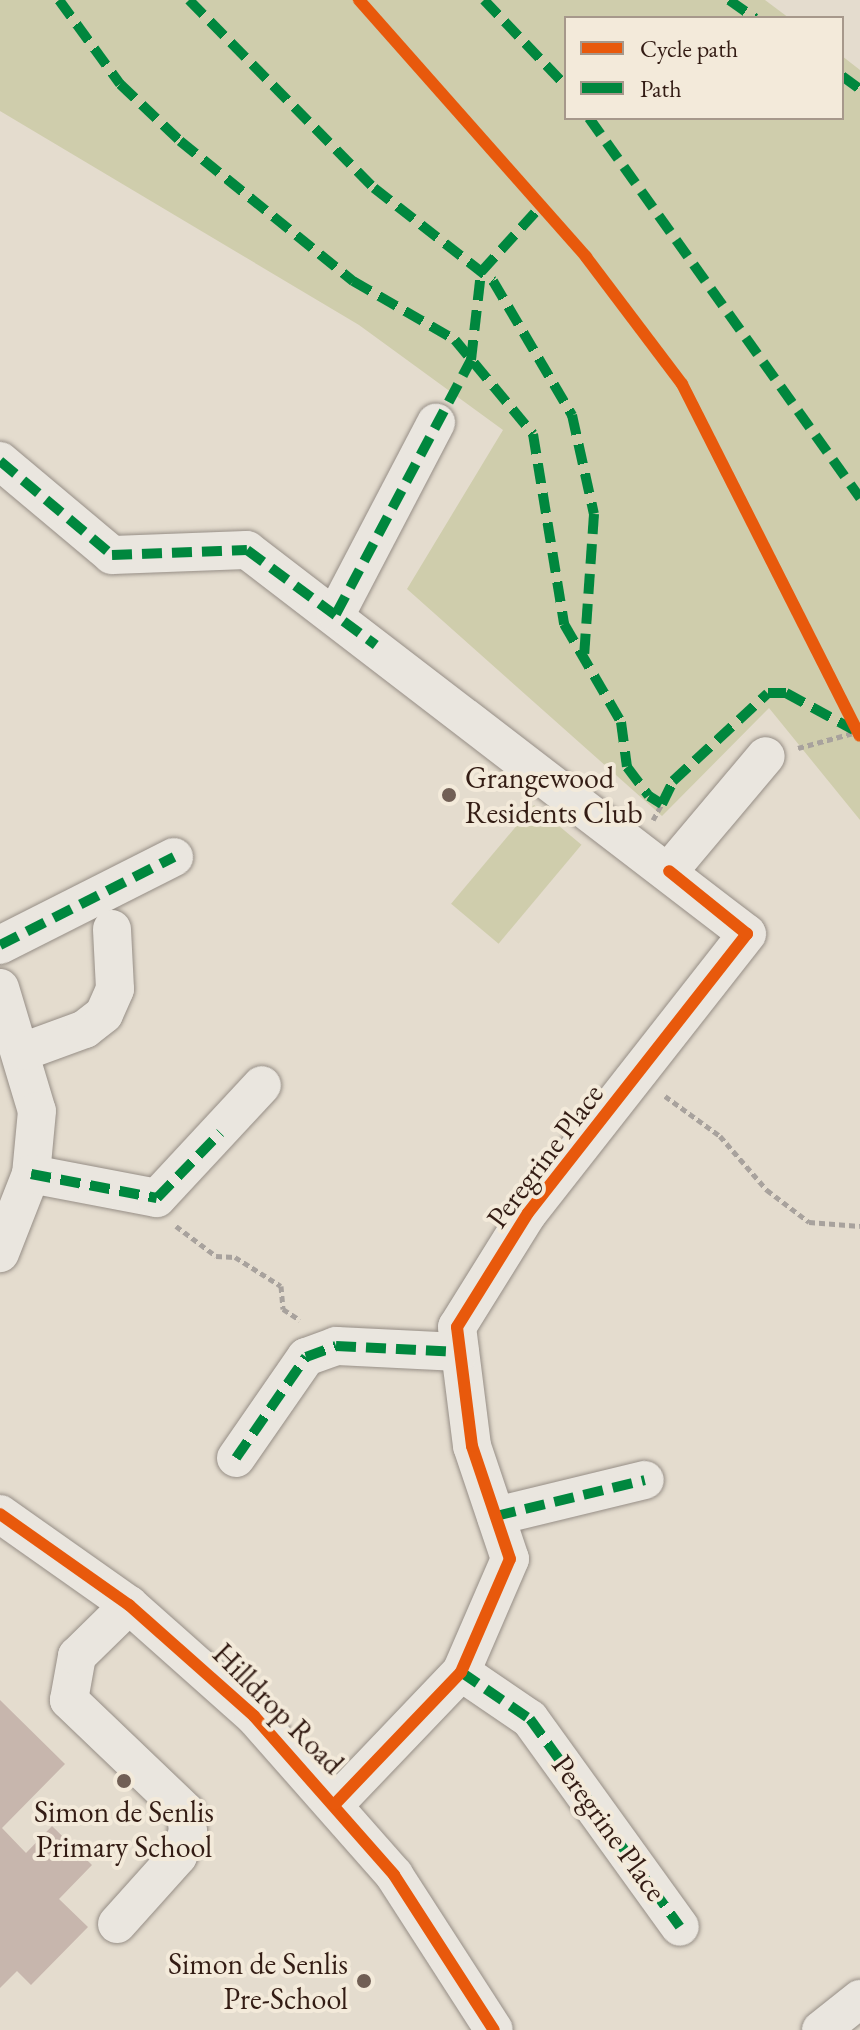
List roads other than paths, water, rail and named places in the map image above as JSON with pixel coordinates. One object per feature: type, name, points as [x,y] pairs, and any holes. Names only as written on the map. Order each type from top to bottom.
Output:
[{"type":"street","points":[[336,614],[436,423]]},
{"type":"street","points":[[0,461],[112,555],[247,550],[336,614],[669,871],[766,756]]},
{"type":"street","points":[[0,945],[174,857]]},
{"type":"street","name":"Peregrine Place","points":[[335,1804],[461,1672],[510,1559],[472,1446],[457,1327],[528,1213],[638,1077],[747,934],[669,871]]},
{"type":"street","points":[[25,1051],[104,1014],[115,989],[112,929]]},
{"type":"street","points":[[0,988],[25,1051],[37,1111],[31,1174],[0,1253]]},
{"type":"street","points":[[31,1174],[157,1198],[262,1085]]},
{"type":"street","points":[[236,1458],[306,1357],[323,1351],[460,1352]]},
{"type":"street","points":[[496,1516],[645,1480]]},
{"type":"street","name":"Hilldrop Road","points":[[0,1514],[129,1605],[254,1716],[335,1804],[394,1875],[494,2030]]},
{"type":"street","points":[[117,1924],[178,1856],[188,1832],[186,1812],[69,1700],[77,1656],[129,1605]]},
{"type":"street","name":"Peregrine Place","points":[[461,1672],[530,1719],[680,1927]]},
{"type":"street","points":[[821,2030],[860,1999]]},
{"type":"place","name":"Grangewood Residents Club","points":[[449,795]]},
{"type":"place","name":"Simon de Senlis Primary School","points":[[124,1781]]},
{"type":"place","name":"Simon de Senlis Pre-School","points":[[364,1981]]}]
